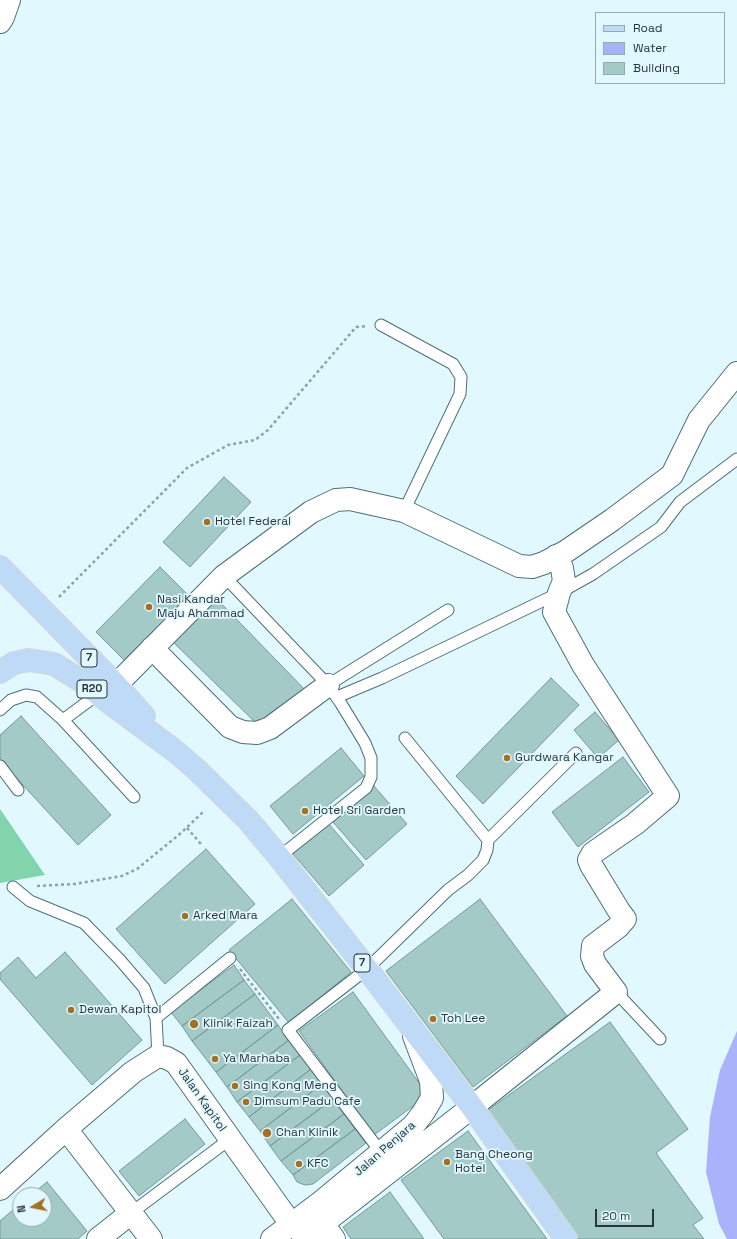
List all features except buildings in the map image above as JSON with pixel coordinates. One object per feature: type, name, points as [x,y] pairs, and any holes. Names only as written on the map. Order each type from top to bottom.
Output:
[{"type":"main road","name":"7","points":[[0,567],[45,612],[107,690]]},
{"type":"main road","name":"R20","points":[[0,672],[14,663],[29,660],[54,664],[83,682],[107,690],[175,752]]},
{"type":"main road","name":"7","points":[[175,752],[197,770],[248,821],[279,857],[367,969],[472,1107],[566,1239]]},
{"type":"street","points":[[0,22],[9,0]]},
{"type":"street","points":[[107,690],[152,648],[224,576],[311,512],[336,500],[350,499],[404,511],[519,566],[532,567],[544,563],[565,552],[612,520],[672,475],[699,420],[737,373]]},
{"type":"street","points":[[556,556],[562,568],[564,581],[554,612],[584,665],[668,796],[635,824],[593,853],[589,860],[625,919],[618,927],[593,946],[592,956],[595,964],[616,992]]},
{"type":"street","points":[[152,648],[230,727],[243,732],[257,733],[270,728],[335,695]]},
{"type":"street","name":"Jalan Penjara","points":[[272,1239],[297,1232],[328,1231],[472,1107],[616,992]]},
{"type":"street","name":"Jalan Penjara","points":[[297,1232],[321,1202],[413,1126],[424,1113],[432,1098],[431,1081],[411,1027]]},
{"type":"street","points":[[0,1189],[66,1129],[133,1072],[158,1056]]},
{"type":"street","name":"Jalan Kapitol","points":[[158,1056],[167,1058],[176,1063],[297,1232]]},
{"type":"street","points":[[66,1129],[151,1239]]},
{"type":"street","points":[[98,1239],[131,1213]]},
{"type":"lane","points":[[381,325],[453,364],[461,377],[460,394],[404,511]]},
{"type":"lane","points":[[335,695],[382,678],[559,593],[593,574],[661,527],[680,502],[737,459]]},
{"type":"lane","points":[[224,576],[335,695],[365,743],[371,758],[371,777],[366,788],[279,857]]},
{"type":"lane","points":[[335,695],[448,610]]},
{"type":"lane","points":[[63,720],[107,690]]},
{"type":"lane","points":[[0,710],[11,700],[26,695],[37,697],[63,720],[134,798]]},
{"type":"lane","points":[[405,738],[488,840]]},
{"type":"lane","points":[[374,1143],[288,1030],[367,969],[448,890],[468,875],[483,860],[487,850],[488,840],[576,753]]},
{"type":"lane","points":[[0,766],[18,790]]},
{"type":"lane","points":[[13,887],[30,901],[84,923],[120,960],[144,988],[156,1018],[158,1056]]},
{"type":"lane","points":[[156,1018],[230,958]]},
{"type":"lane","points":[[616,992],[660,1039]]},
{"type":"lane","points":[[131,1213],[230,1139]]},
{"type":"path","points":[[45,612],[187,468],[228,445],[255,440],[268,430],[356,327],[381,325]]},
{"type":"path","points":[[13,887],[75,884],[122,876],[137,869],[187,828],[203,812]]},
{"type":"path","points":[[187,828],[201,844]]},
{"type":"path","points":[[230,958],[288,1030]]},
{"type":"green space","points":[[0,809],[45,875],[0,883]]},
{"type":"water","points":[[737,1031],[737,1239],[727,1239],[719,1224],[706,1172],[710,1117],[720,1070]]},
{"type":"place","name":"Hotel Federal","points":[[207,522]]},
{"type":"place","name":"Nasi Kandar Maju Ahammad","points":[[149,607]]},
{"type":"place","name":"Gurdwara Kangar","points":[[507,758]]},
{"type":"place","name":"Hotel Sri Garden","points":[[305,811]]},
{"type":"place","name":"Arked Mara","points":[[185,916]]},
{"type":"place","name":"Dewan Kapitol","points":[[71,1010]]},
{"type":"place","name":"Toh Lee","points":[[433,1019]]},
{"type":"place","name":"Klinik Faizah","points":[[194,1024]]},
{"type":"place","name":"Ya Marhaba","points":[[215,1059]]},
{"type":"place","name":"Sing Kong Meng","points":[[235,1086]]},
{"type":"place","name":"Dimsum Padu Cafe","points":[[246,1102]]},
{"type":"place","name":"Chan Klinik","points":[[267,1133]]},
{"type":"place","name":"Bang Cheong Hotel","points":[[447,1162]]},
{"type":"place","name":"KFC","points":[[299,1164]]}]
